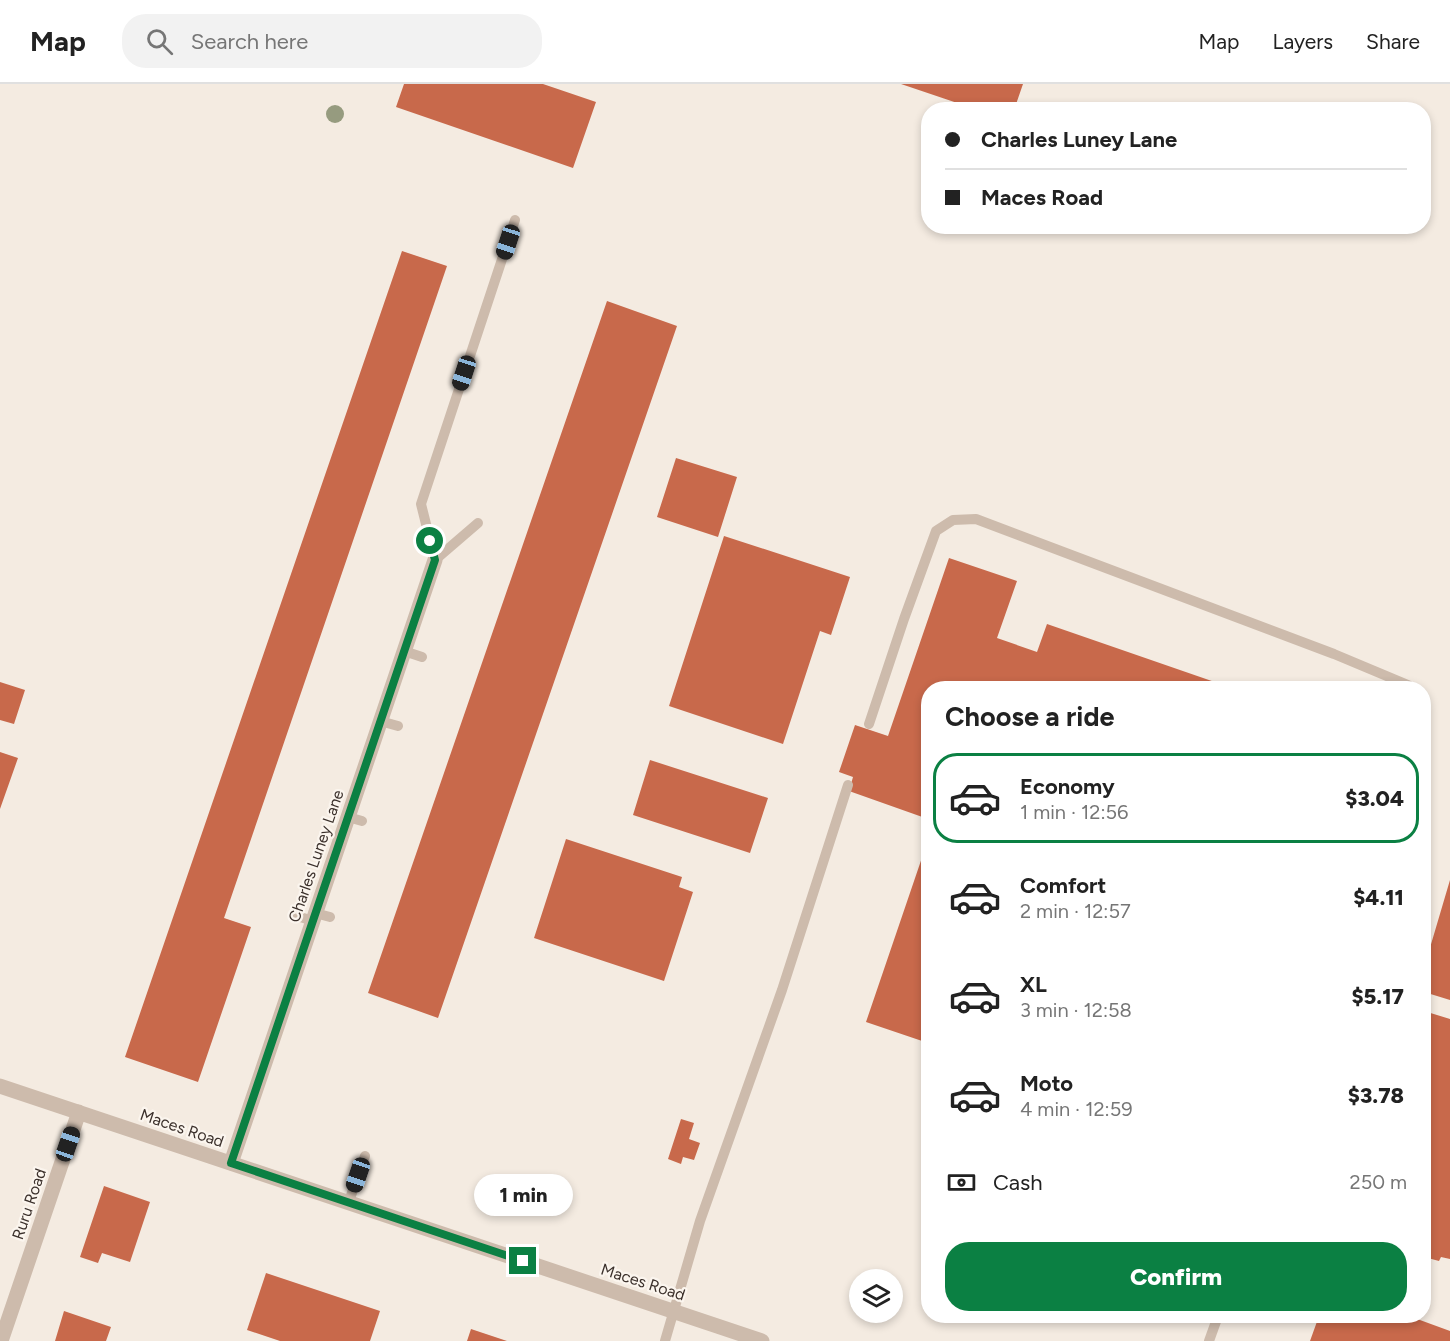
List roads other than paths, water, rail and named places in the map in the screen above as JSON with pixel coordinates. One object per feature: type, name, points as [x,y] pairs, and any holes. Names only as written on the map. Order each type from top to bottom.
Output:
[{"type":"street","name":"Charles Luney Lane","points":[[231,1163],[355,819],[380,720],[435,560]]},
{"type":"street","name":"Maces Road","points":[[0,1086],[762,1341]]},
{"type":"street","name":"Ruru Road","points":[[1,1341],[79,1112]]},
{"type":"lane","points":[[478,522],[435,560],[421,504],[515,220]]},
{"type":"lane","points":[[869,724],[936,531],[953,520],[976,519],[1334,654],[1398,681]]},
{"type":"lane","points":[[404,651],[422,657]]},
{"type":"lane","points":[[380,720],[398,726]]},
{"type":"lane","points":[[665,1341],[700,1221],[782,990],[848,784]]},
{"type":"lane","points":[[297,916],[320,917]]},
{"type":"lane","points":[[348,1204],[365,1156]]},
{"type":"lane","points":[[1209,1341],[1215,1323]]}]
